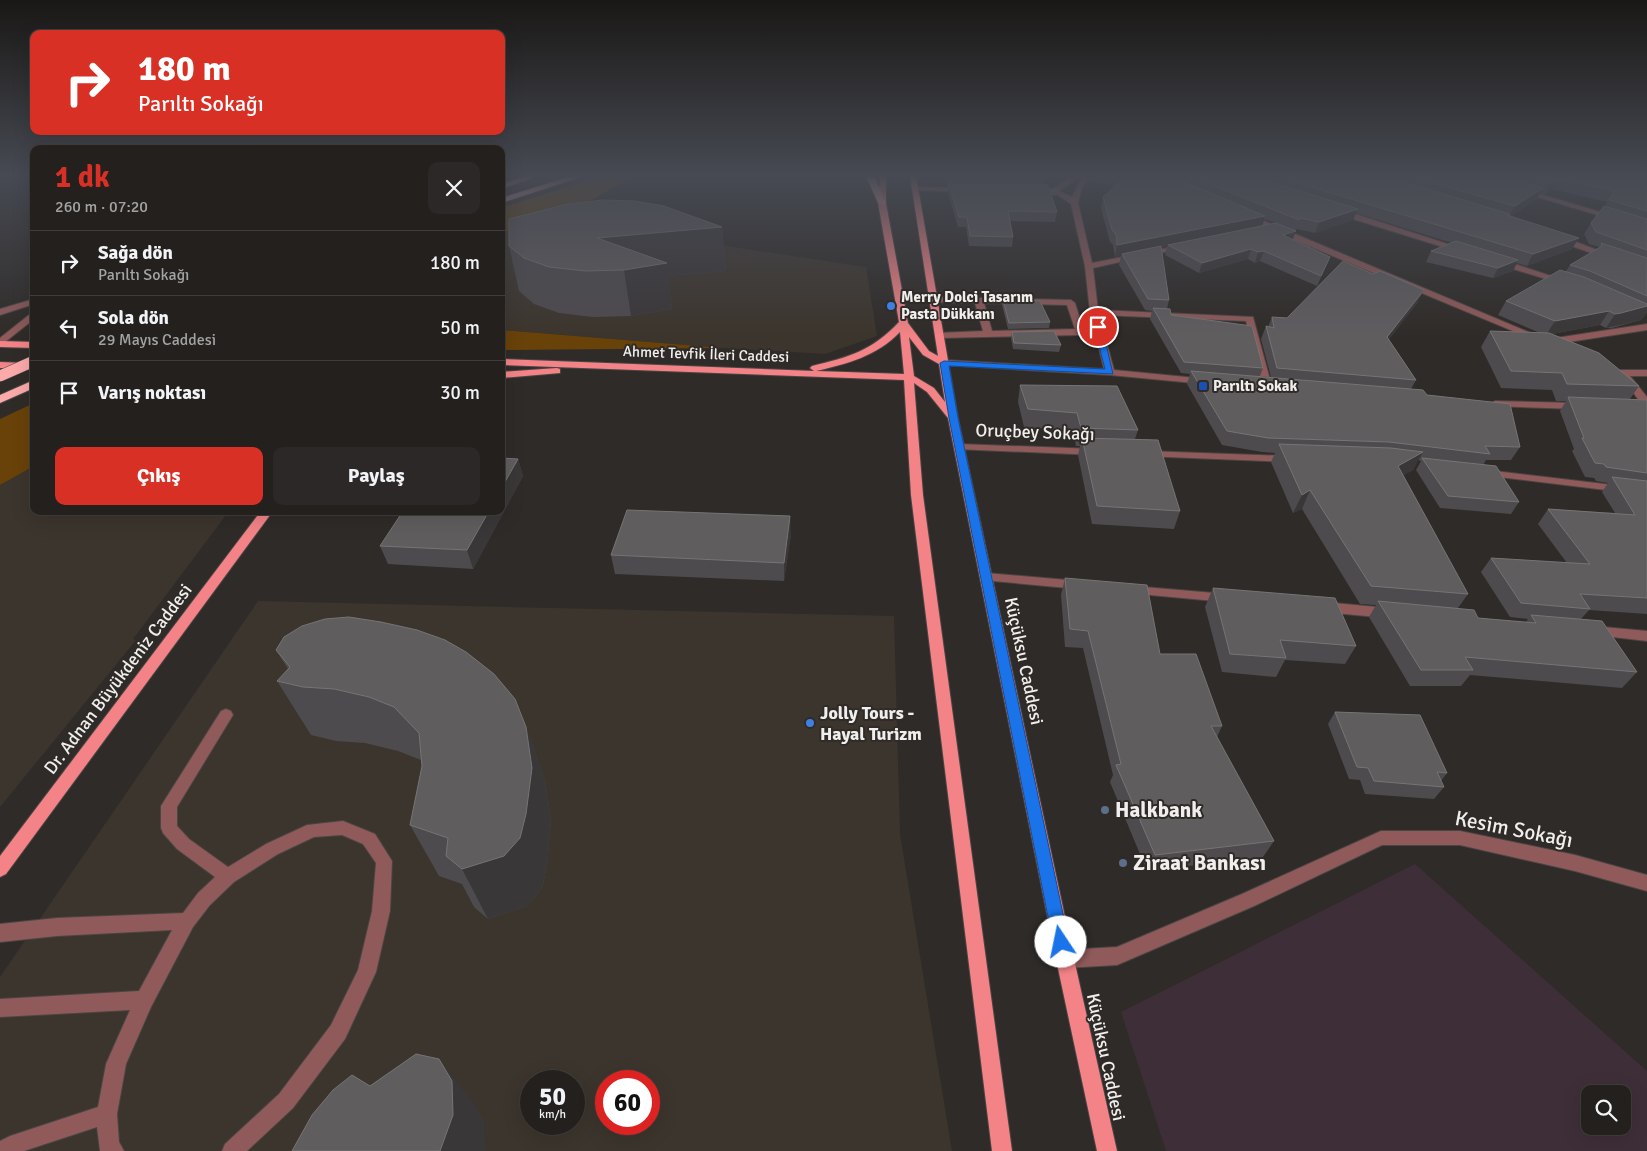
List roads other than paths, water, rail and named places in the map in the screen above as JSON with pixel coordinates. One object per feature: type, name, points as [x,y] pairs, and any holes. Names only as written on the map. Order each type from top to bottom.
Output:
[{"type":"highway","points":[[0,376],[30,363]]},
{"type":"highway","points":[[0,399],[30,386]]},
{"type":"main road","points":[[887,230],[904,323],[917,495],[1002,1151]]},
{"type":"main road","name":"Küçüksu Caddesi","points":[[921,230],[953,418],[1065,959],[1107,1151]]},
{"type":"main road","points":[[904,323],[926,353],[944,363]]},
{"type":"main road","points":[[798,372],[870,353],[888,340],[904,323]]},
{"type":"main road","points":[[0,344],[30,345]]},
{"type":"main road","name":"Ahmet Tevfik İleri Caddesi","points":[[505,362],[909,377]]},
{"type":"main road","points":[[0,365],[30,366]]},
{"type":"main road","points":[[505,375],[627,367]]},
{"type":"main road","points":[[909,377],[932,390],[953,418]]},
{"type":"main road","name":"Dr. Adnan Büyükdeniz Caddesi","points":[[0,869],[264,515]]},
{"type":"street","points":[[1080,230],[1089,266],[1094,312],[1110,372]]},
{"type":"street","points":[[1264,231],[1270,230]]},
{"type":"street","points":[[1275,230],[1566,349]]},
{"type":"street","points":[[1397,230],[1469,252]]},
{"type":"street","points":[[1550,235],[1620,260]]},
{"type":"street","points":[[1089,266],[1196,245]]},
{"type":"street","points":[[1487,258],[1570,284]]},
{"type":"street","points":[[933,299],[1071,303],[1080,332],[940,335]]},
{"type":"street","points":[[979,300],[988,334]]},
{"type":"street","points":[[0,312],[30,302]]},
{"type":"street","points":[[1094,312],[1250,319],[1267,387]]},
{"type":"street","points":[[0,344],[30,318]]},
{"type":"street","points":[[1549,342],[1647,327]]},
{"type":"street","points":[[944,363],[1110,372],[1218,382]]},
{"type":"street","points":[[1644,407],[1628,379],[1615,372],[1647,372]]},
{"type":"street","points":[[1483,403],[1589,407]]},
{"type":"street","name":"Oruçbey Sokağı","points":[[959,447],[1107,452]]},
{"type":"street","points":[[1136,453],[1304,459]]},
{"type":"street","points":[[1476,472],[1647,492]]},
{"type":"street","points":[[986,577],[1095,586]]},
{"type":"street","points":[[1114,588],[1243,600]]},
{"type":"street","points":[[1312,606],[1400,614]]},
{"type":"street","points":[[1578,630],[1647,636]]},
{"type":"street","points":[[226,715],[169,806],[169,828],[183,844],[228,876]]},
{"type":"street","points":[[114,1151],[109,1148],[107,1114],[116,1064],[144,1000],[187,921],[204,899],[228,876],[272,849],[313,830],[343,828],[369,839],[384,861],[381,911],[368,972],[338,1032],[286,1101],[232,1151]]},
{"type":"street","name":"Kesim Sokağı","points":[[1065,959],[1117,956],[1248,900],[1381,838],[1460,838],[1575,863],[1647,883]]},
{"type":"street","points":[[0,933],[57,927],[187,921]]},
{"type":"street","points":[[0,1008],[144,1000]]},
{"type":"street","points":[[2,1151],[17,1143],[107,1114]]},
{"type":"place","name":"Merry Dolci Tasarım Pasta Dükkanı","points":[[891,306]]},
{"type":"place","name":"Parıltı Sokak","points":[[1203,386]]},
{"type":"place","name":"Jolly Tours - Hayal Turizm","points":[[810,723]]},
{"type":"place","name":"Halkbank","points":[[1105,810]]},
{"type":"place","name":"Ziraat Bankası","points":[[1123,863]]}]
